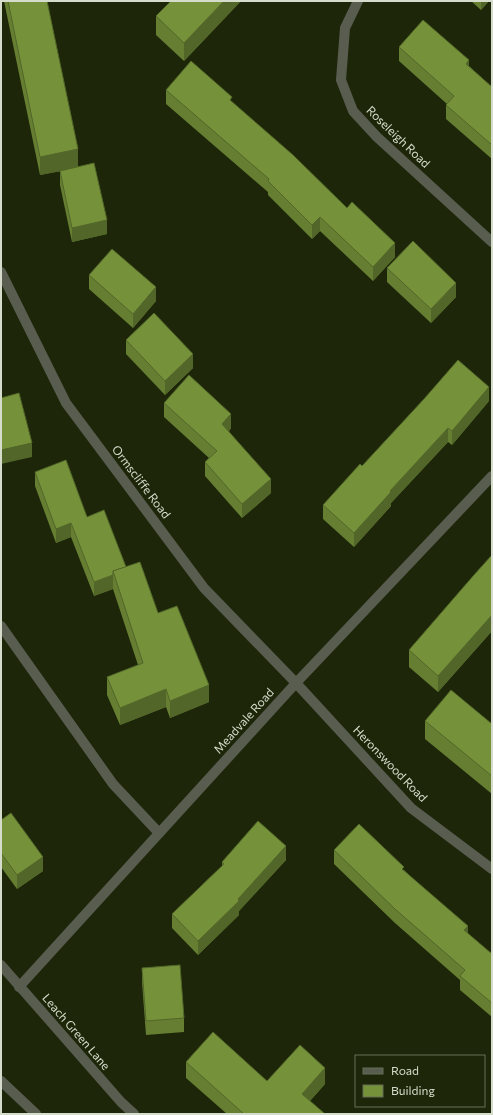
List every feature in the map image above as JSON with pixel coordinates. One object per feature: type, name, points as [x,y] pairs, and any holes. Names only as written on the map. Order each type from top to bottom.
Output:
[{"type":"street","name":"Roseleigh Road","points":[[358,1],[345,28],[341,80],[353,111],[377,137],[492,242]]},
{"type":"street","name":"Ormscliffe Road","points":[[1,272],[66,403],[204,588],[296,683]]},
{"type":"street","name":"Meadvale Road","points":[[19,987],[296,683],[492,476]]},
{"type":"street","points":[[1,626],[113,784],[159,833]]},
{"type":"street","name":"Heronswood Road","points":[[296,683],[411,808],[492,869]]},
{"type":"street","name":"Leach Green Lane","points":[[1,965],[121,1102],[134,1114]]},
{"type":"street","points":[[1,1081],[36,1114]]},
{"type":"building","points":[[8,1],[47,1],[78,149],[40,157]]},
{"type":"building","points":[[171,1],[224,1],[184,43],[156,16]]},
{"type":"building","points":[[423,20],[469,60],[466,64],[492,87],[492,145],[446,105],[454,96],[399,47]]},
{"type":"building","points":[[191,61],[232,97],[230,100],[293,155],[347,208],[352,202],[395,243],[373,267],[320,217],[312,225],[268,181],[269,179],[166,90]]},
{"type":"building","points":[[94,163],[107,220],[72,228],[60,171]]},
{"type":"building","points":[[413,241],[456,283],[431,309],[387,268]]},
{"type":"building","points":[[112,249],[156,287],[133,314],[89,275]]},
{"type":"building","points":[[154,313],[193,354],[165,381],[126,340]]},
{"type":"building","points":[[458,360],[489,387],[452,431],[448,428],[354,533],[323,505],[360,464],[362,466]]},
{"type":"building","points":[[189,375],[231,414],[222,424],[271,479],[242,504],[205,462],[217,451],[164,403]]},
{"type":"building","points":[[19,393],[32,443],[1,450],[1,398]]},
{"type":"building","points":[[66,460],[87,517],[104,510],[126,567],[113,571],[113,575],[94,582],[71,523],[56,529],[35,472]]},
{"type":"building","points":[[492,555],[492,615],[438,676],[409,650]]},
{"type":"building","points":[[140,562],[158,613],[177,606],[209,685],[170,701],[166,689],[120,708],[107,677],[143,663],[113,571]]},
{"type":"building","points":[[451,690],[492,724],[492,776],[425,721]]},
{"type":"building","points":[[11,813],[43,857],[17,875],[1,853],[1,820]]},
{"type":"building","points":[[258,821],[286,846],[238,899],[239,901],[198,941],[172,914],[224,864],[222,862]]},
{"type":"building","points":[[359,824],[404,867],[402,869],[468,926],[464,930],[492,954],[492,1003],[460,976],[465,970],[395,909],[334,850]]},
{"type":"building","points":[[180,965],[184,1018],[146,1021],[142,968]]},
{"type":"building","points":[[213,1032],[267,1081],[300,1045],[325,1068],[302,1094],[325,1114],[244,1114],[186,1062]]}]
